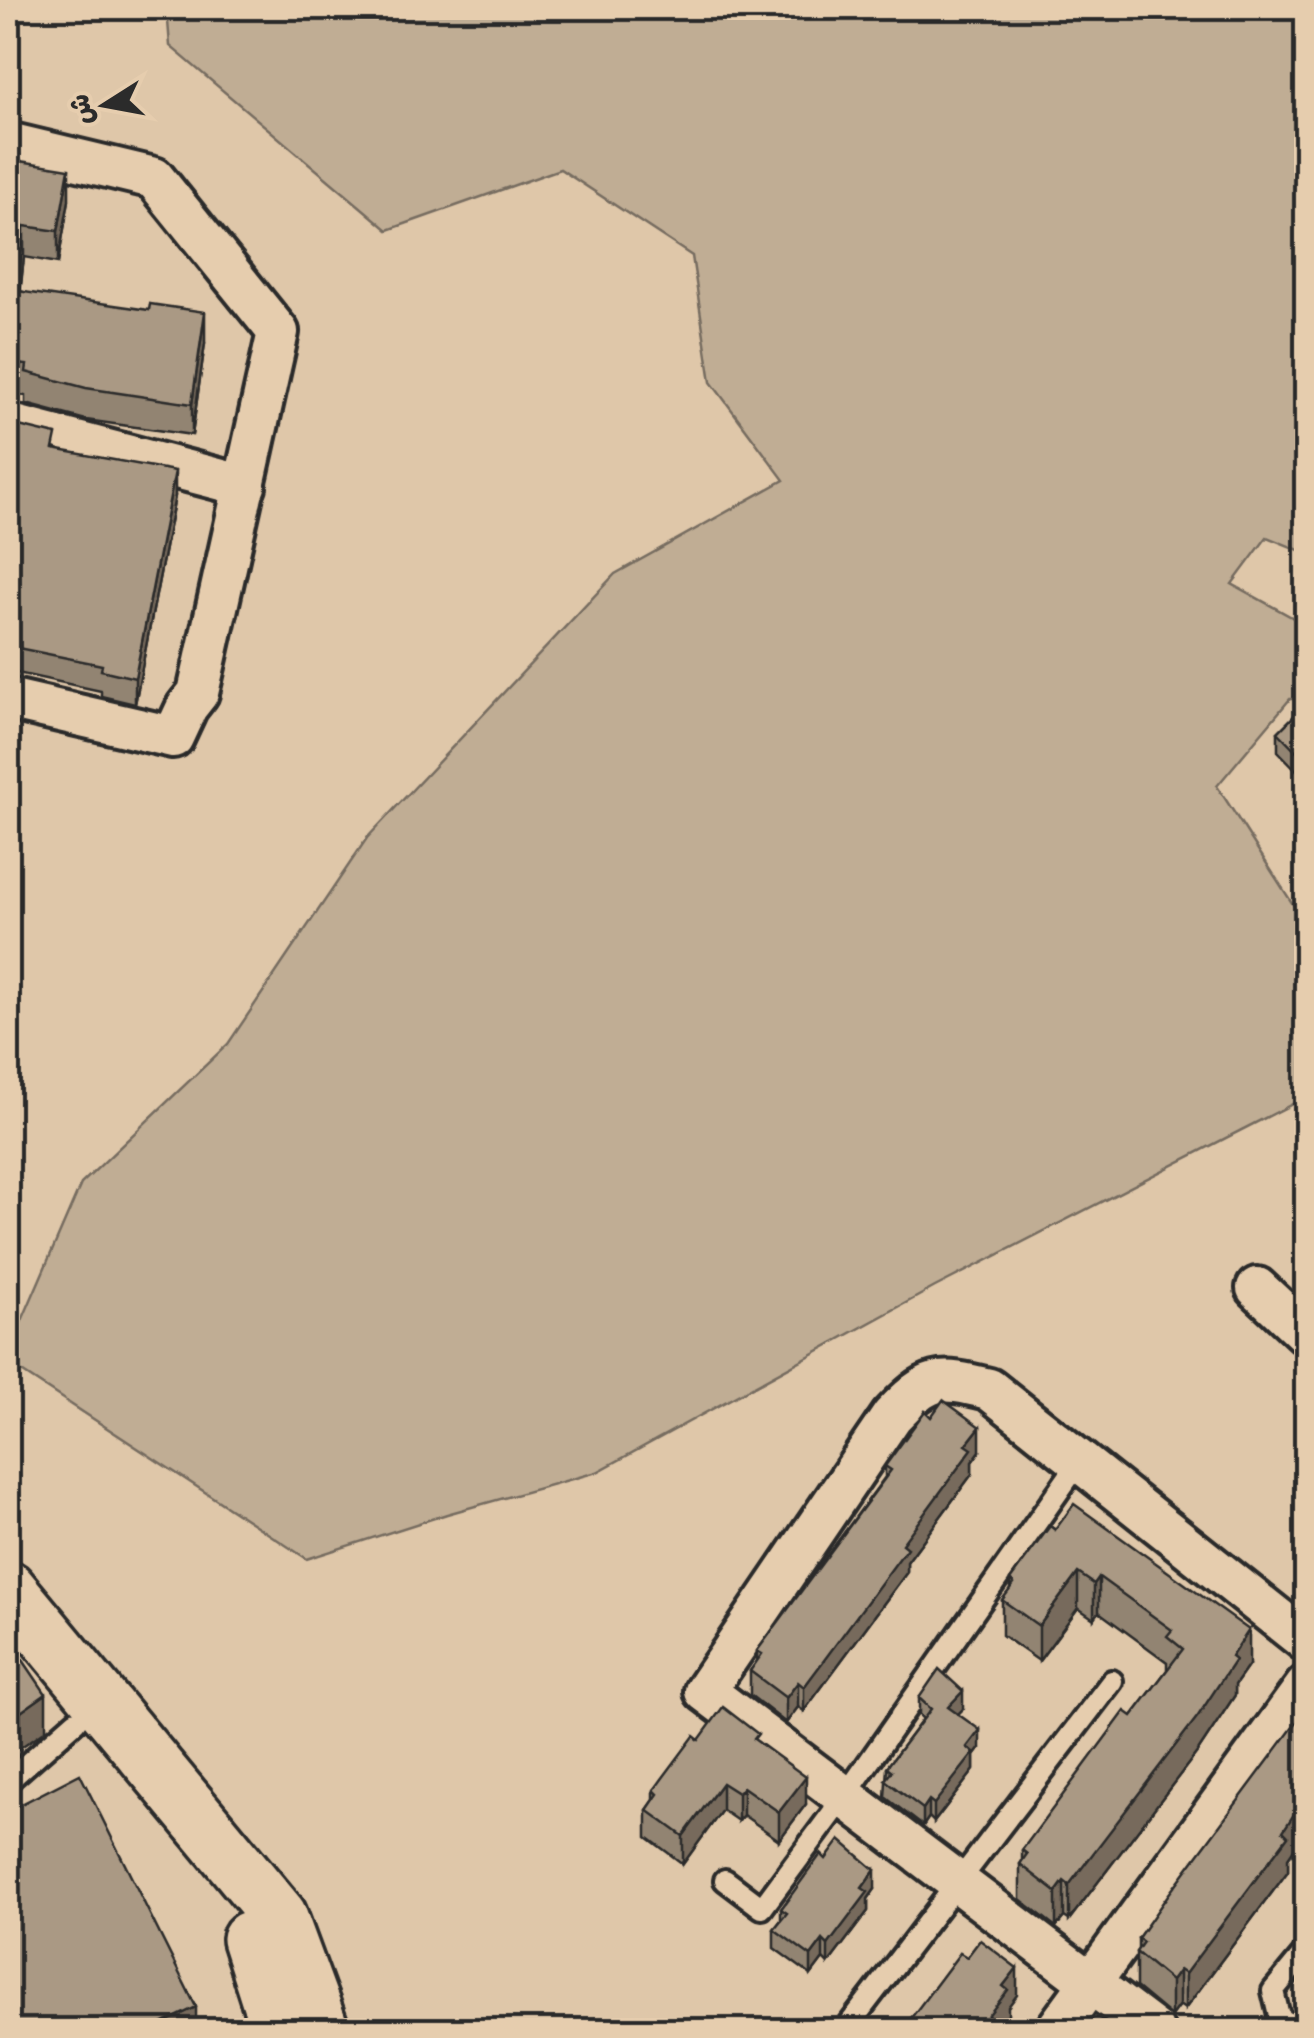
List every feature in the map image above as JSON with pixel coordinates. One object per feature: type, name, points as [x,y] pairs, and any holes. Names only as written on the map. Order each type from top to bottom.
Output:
[{"type":"main road","points":[[8,1589],[279,1916],[321,2030]]},
{"type":"main road","points":[[8,1637],[248,1933],[279,2030]]},
{"type":"street","points":[[8,144],[154,178],[278,332],[198,693],[173,738],[8,699]]},
{"type":"street","points":[[8,424],[245,486]]},
{"type":"street","points":[[1257,1288],[1306,1334]]},
{"type":"street","points":[[1153,2030],[705,1691],[892,1416],[920,1387],[950,1380],[989,1389],[1306,1641]]},
{"type":"street","points":[[1056,2030],[1306,1686]]},
{"type":"lane","points":[[725,1880],[762,1908],[1080,1462]]},
{"type":"lane","points":[[845,2030],[1112,1681]]},
{"type":"lane","points":[[8,1781],[76,1721]]},
{"type":"lane","points":[[1295,2030],[1279,2016],[1272,1991],[1306,1952]]},
{"type":"shaded area","points":[[167,8],[1306,8],[1306,553],[1267,537],[1232,584],[1306,625],[1306,699],[1290,699],[1217,786],[1306,919],[1306,1097],[935,1287],[597,1472],[307,1559],[8,1363],[8,1353],[81,1184],[228,1044],[367,838],[615,574],[784,480],[711,382],[692,256],[560,169],[388,230],[170,46]]},
{"type":"building","points":[[8,159],[69,169],[58,231],[24,226],[17,291],[149,310],[150,304],[205,312],[192,404],[86,388],[26,372],[27,365],[8,363]]},
{"type":"building","points":[[19,426],[56,435],[53,449],[175,471],[135,678],[101,670],[102,665],[8,646],[8,430],[18,432]]},
{"type":"building","points":[[1306,704],[1306,761],[1278,732]]},
{"type":"building","points":[[1306,1181],[1306,1216],[1298,1208],[1298,1190]]},
{"type":"building","points":[[943,1400],[980,1427],[966,1445],[972,1449],[902,1544],[907,1548],[822,1663],[804,1687],[798,1682],[786,1698],[750,1671],[762,1654],[757,1651],[891,1470],[885,1466],[925,1411],[931,1417]]},
{"type":"building","points":[[1074,1504],[1249,1630],[1231,1657],[1235,1660],[1198,1716],[1069,1885],[1064,1881],[1056,1892],[1020,1864],[1027,1854],[1022,1850],[1125,1711],[1132,1716],[1183,1649],[1167,1636],[1172,1630],[1099,1577],[1094,1584],[1078,1573],[1039,1626],[1002,1600],[1014,1584],[1010,1580],[1050,1526],[1055,1530]]},
{"type":"building","points":[[8,1638],[46,1694],[8,1721]]},
{"type":"building","points":[[939,1669],[963,1691],[948,1707],[980,1730],[967,1747],[974,1753],[934,1804],[929,1800],[923,1809],[885,1780],[892,1771],[887,1767],[931,1709],[919,1698]]},
{"type":"building","points":[[723,1707],[758,1734],[754,1739],[806,1777],[779,1812],[743,1787],[738,1793],[722,1783],[683,1836],[647,1810],[662,1779],[694,1736],[699,1740]]},
{"type":"building","points":[[1305,1711],[1306,1796],[1283,1831],[1288,1836],[1185,1974],[1179,1970],[1171,1981],[1136,1952],[1143,1942],[1138,1938]]},
{"type":"building","points":[[80,1774],[196,2007],[149,2030],[8,2030],[8,1811]]},
{"type":"building","points":[[840,1840],[875,1870],[862,1888],[868,1892],[828,1945],[823,1940],[811,1956],[774,1929],[787,1913],[781,1909],[821,1854],[826,1859]]},
{"type":"building","points":[[980,1940],[1017,1968],[1003,1986],[1008,1990],[977,2030],[902,2030],[960,1953],[967,1957]]}]
